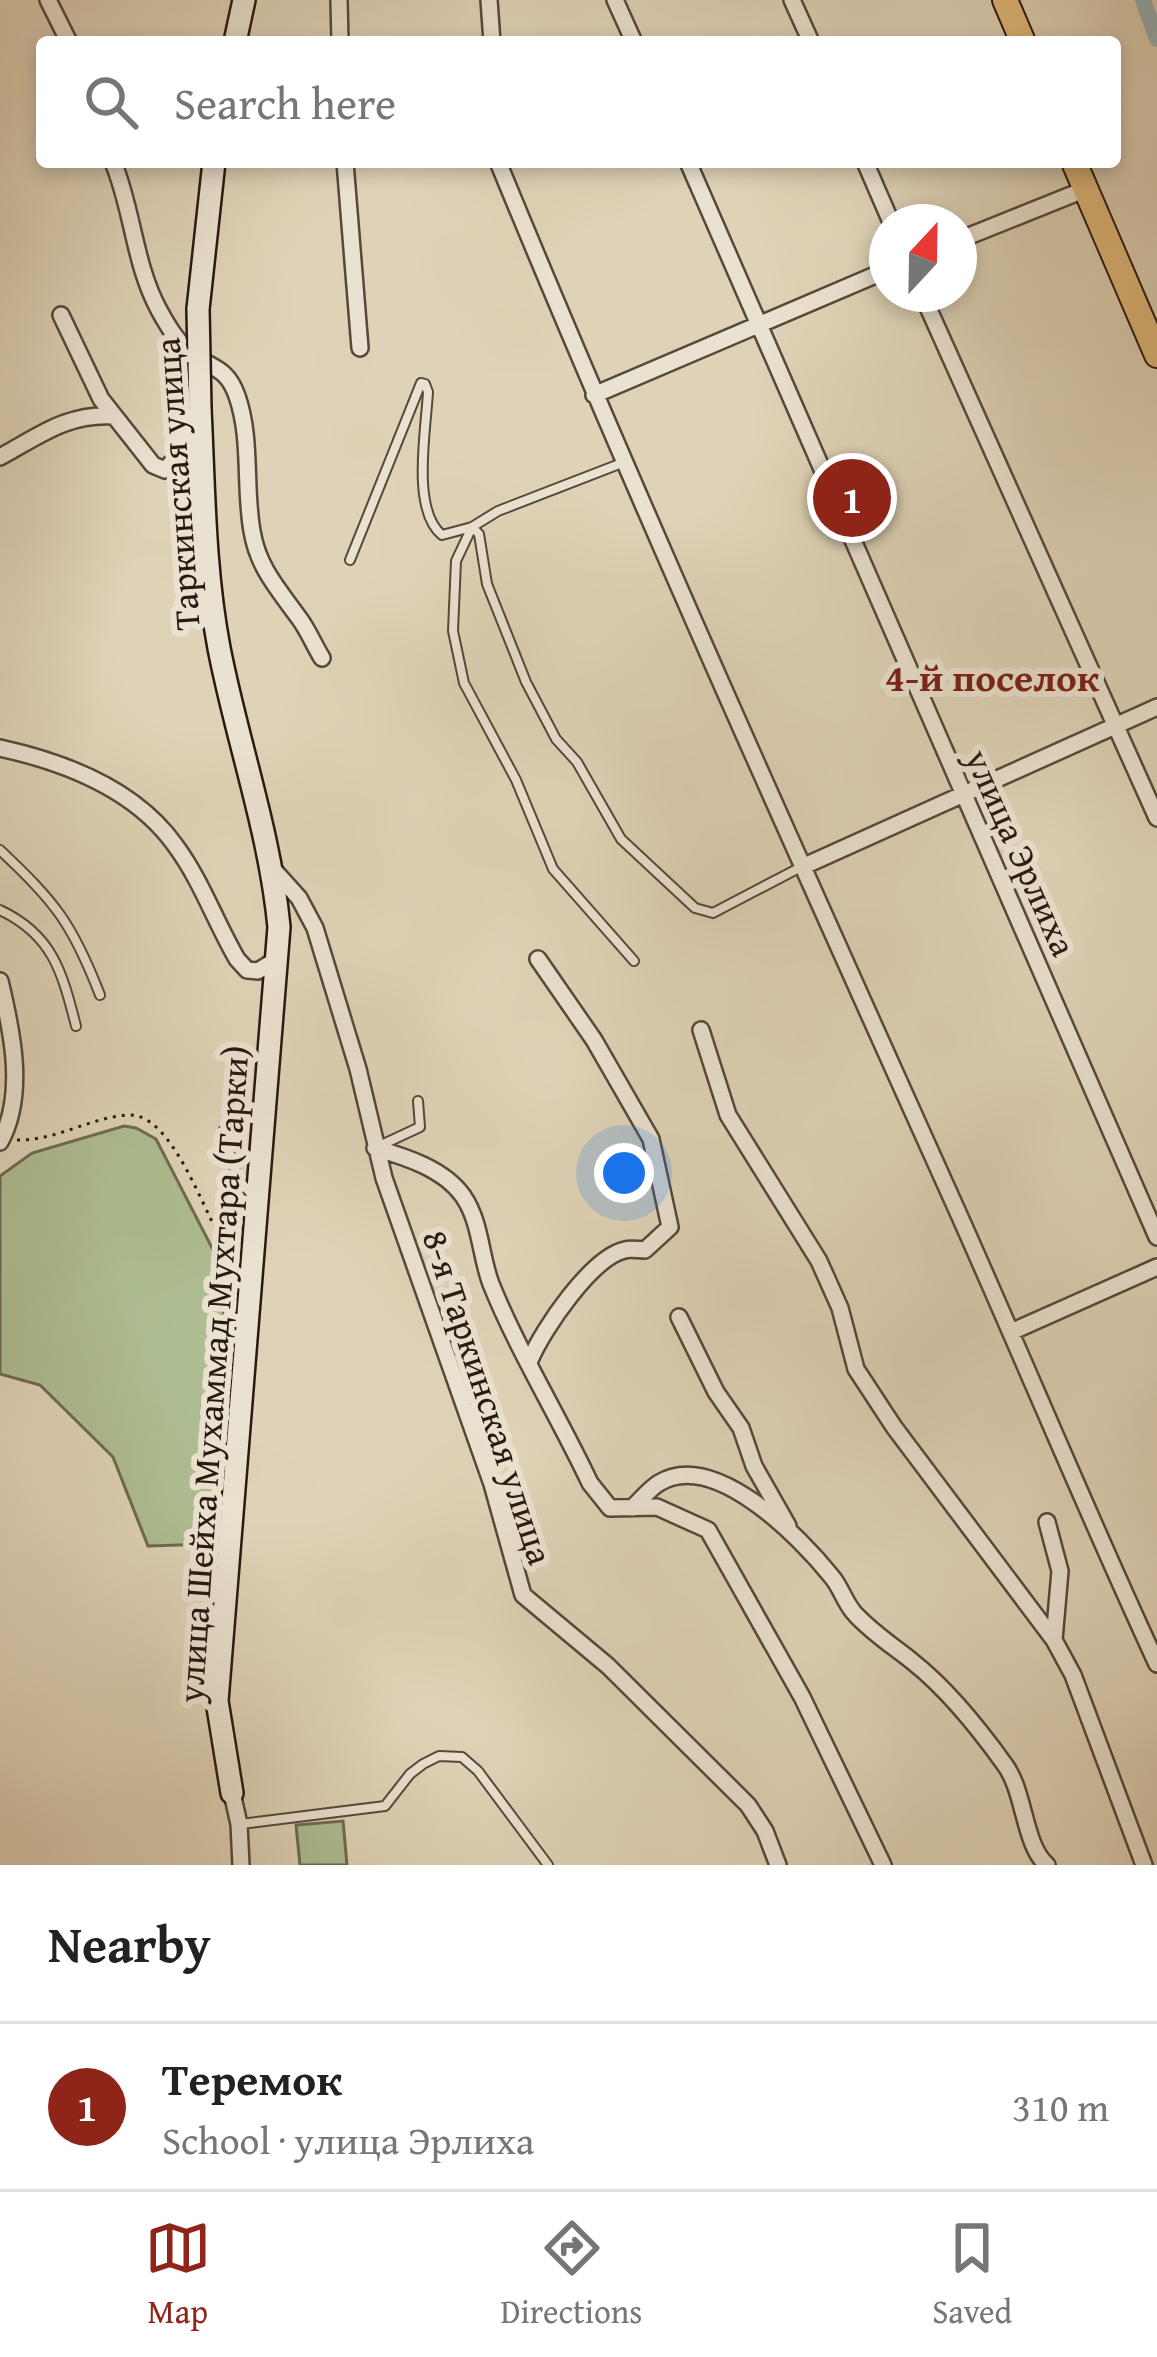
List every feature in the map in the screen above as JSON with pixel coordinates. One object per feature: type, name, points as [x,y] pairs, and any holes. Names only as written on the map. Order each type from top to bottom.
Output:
[{"type":"main road","points":[[1006,0],[1021,36]]},
{"type":"main road","points":[[1078,168],[1157,352]]},
{"type":"main road","points":[[1078,168],[1157,352]]},
{"type":"street","points":[[47,0],[67,36]]},
{"type":"street","points":[[236,36],[244,0]]},
{"type":"street","points":[[339,0],[340,36]]},
{"type":"street","points":[[489,0],[492,36]]},
{"type":"street","points":[[615,0],[631,36]]},
{"type":"street","points":[[792,0],[808,36]]},
{"type":"street","points":[[116,168],[143,275],[160,313],[190,353],[219,367],[236,391],[246,434],[245,471],[258,552],[267,578],[300,619],[322,658]]},
{"type":"street","name":"Таркинская улица","points":[[213,168],[199,309],[207,566],[272,868]]},
{"type":"street","points":[[346,168],[359,348]]},
{"type":"street","points":[[500,168],[622,463],[1157,1664]]},
{"type":"street","name":"улица Эрлиха","points":[[691,168],[1157,1237]]},
{"type":"street","points":[[868,168],[883,204]]},
{"type":"street","points":[[977,233],[1086,188]]},
{"type":"street","points":[[594,395],[869,278]]},
{"type":"street","points":[[930,312],[1157,818]]},
{"type":"street","points":[[61,315],[101,398],[153,465],[165,470],[174,460],[194,408],[200,409]]},
{"type":"street","points":[[0,458],[55,424],[93,415],[114,416]]},
{"type":"street","points":[[802,866],[1157,707]]},
{"type":"street","points":[[0,748],[80,772],[122,795],[172,840],[236,959],[247,970],[258,971],[277,958]]},
{"type":"street","name":"улица Шейха Мухаммад Мухтара (Тарки)","points":[[242,1865],[217,1701],[277,958],[279,927],[272,868]]},
{"type":"street","name":"8-я Таркинская улица","points":[[272,868],[299,898],[315,928],[358,1069],[375,1148],[492,1484],[523,1595],[608,1666],[748,1805],[778,1865]]},
{"type":"street","points":[[530,1360],[543,1331],[575,1288],[621,1250],[645,1250],[670,1227],[651,1138],[594,1040],[538,959]]},
{"type":"street","points":[[0,982],[16,1081],[2,1140]]},
{"type":"street","points":[[701,1030],[728,1115],[819,1261],[840,1308],[856,1369],[1054,1640],[1095,1732],[1144,1865]]},
{"type":"street","points":[[375,1148],[428,1167],[464,1197],[477,1224],[490,1282],[590,1483],[610,1508],[657,1507],[708,1530],[802,1697],[883,1865]]},
{"type":"street","points":[[1011,1332],[1157,1267]]},
{"type":"street","points":[[679,1317],[795,1537]]},
{"type":"street","points":[[632,1508],[661,1481],[706,1475],[733,1486],[795,1537],[835,1579],[850,1610],[916,1664],[1009,1769],[1028,1818],[1036,1856],[1044,1864]]},
{"type":"street","points":[[1047,1522],[1060,1570],[1054,1640]]},
{"type":"lane","points":[[350,560],[421,383],[428,392],[423,487],[428,518],[442,535],[472,527],[499,511],[622,463]]},
{"type":"lane","points":[[472,527],[479,534],[487,584],[547,723],[578,762],[610,824],[649,868],[695,908],[713,913],[802,866]]},
{"type":"lane","points":[[472,527],[456,560],[453,631],[464,683],[516,780],[553,869],[634,961]]},
{"type":"lane","points":[[0,850],[51,898],[78,938],[100,995]]},
{"type":"lane","points":[[0,910],[29,924],[49,948],[67,988],[76,1026]]},
{"type":"lane","points":[[375,1148],[420,1127],[418,1101]]},
{"type":"lane","points":[[223,1131],[237,1177],[254,1199]]},
{"type":"lane","points":[[239,1824],[385,1806],[416,1768],[449,1754],[462,1757],[478,1771],[548,1865]]},
{"type":"path","points":[[2,1140],[33,1140],[100,1119],[145,1117],[193,1180],[223,1247],[249,1278]]},
{"type":"green space","points":[[124,1126],[156,1139],[226,1275],[209,1544],[148,1546],[113,1457],[40,1385],[0,1374],[0,1176],[32,1153]]},
{"type":"green space","points":[[343,1821],[347,1865],[300,1865],[296,1825]]},
{"type":"waterway","points":[[1143,0],[1157,39]]},
{"type":"place","name":"Теремок","points":[[852,498]]},
{"type":"district","name":"4-й поселок","points":[[992,676]]}]
